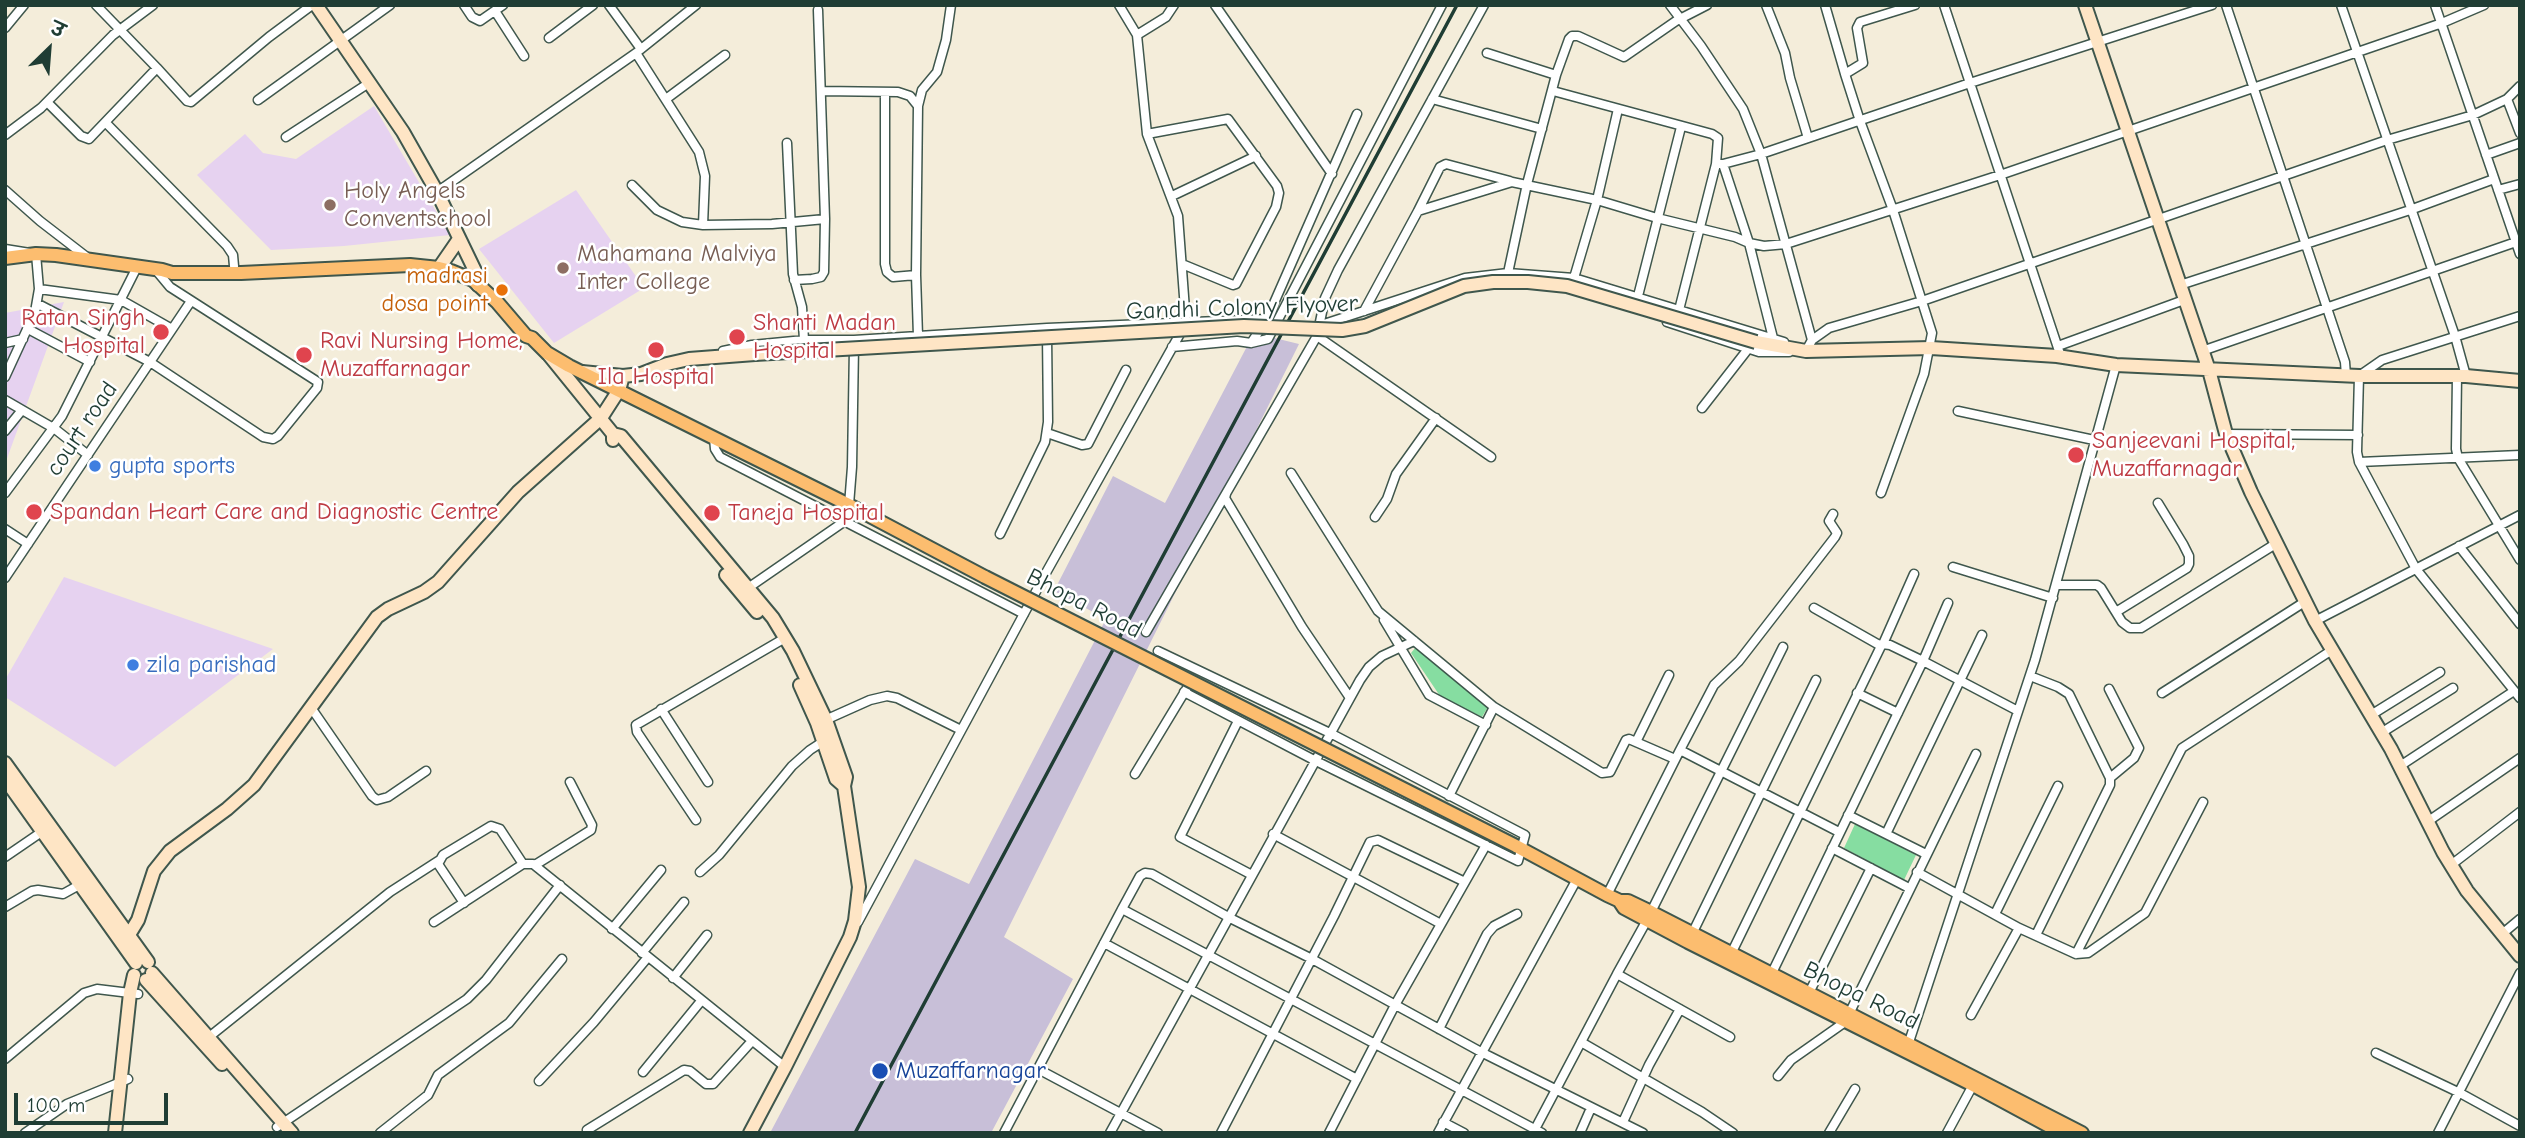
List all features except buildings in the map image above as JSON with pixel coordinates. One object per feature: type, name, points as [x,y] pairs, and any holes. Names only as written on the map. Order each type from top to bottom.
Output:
[{"type":"main road","points":[[5,258],[36,254],[172,274],[442,265]]},
{"type":"main road","points":[[159,270],[173,267],[410,258],[442,265]]},
{"type":"main road","name":"Bhopa Road","points":[[442,265],[477,280],[526,336],[533,338],[547,353],[580,372],[849,505],[1607,895],[1620,901],[1628,901],[1649,916],[1847,1018],[2082,1133]]},
{"type":"main road","name":"Bhopa Road","points":[[1649,916],[1692,934],[1809,993],[1847,1018]]},
{"type":"main road","name":"Bhopa Road","points":[[1907,1047],[2062,1133]]},
{"type":"street","points":[[5,28],[24,5]]},
{"type":"street","points":[[96,5],[187,101],[191,102],[268,37],[314,5],[403,132],[437,192],[477,280]]},
{"type":"street","points":[[5,135],[47,102],[120,29],[153,5]]},
{"type":"street","points":[[258,100],[390,5]]},
{"type":"street","points":[[464,5],[476,20],[480,21],[503,5]]},
{"type":"street","points":[[549,38],[593,5]]},
{"type":"street","points":[[609,5],[699,152],[703,163],[706,197],[703,225]]},
{"type":"street","points":[[437,192],[639,51],[696,5]]},
{"type":"street","points":[[918,336],[918,106],[922,90],[937,72],[946,40],[951,5]]},
{"type":"street","points":[[750,1133],[850,937],[961,730],[1186,323],[1178,216],[1147,134],[1137,35],[1119,5]]},
{"type":"street","points":[[1137,35],[1166,17],[1174,5]]},
{"type":"street","points":[[1215,5],[1332,174]]},
{"type":"street","points":[[1172,348],[1268,340],[1442,5]]},
{"type":"street","points":[[1146,632],[1317,336],[1325,298],[1338,270],[1484,5]]},
{"type":"street","points":[[1670,5],[1743,109],[1761,154],[1786,244],[1809,345]]},
{"type":"street","points":[[1508,273],[1527,184],[1556,75],[1572,36],[1578,36],[1624,57],[1680,19],[1707,5]]},
{"type":"street","points":[[1766,5],[1785,53],[1808,138]]},
{"type":"street","points":[[1825,5],[1860,121],[1893,209],[1932,333],[1924,374],[1881,493]]},
{"type":"street","points":[[1845,74],[1863,63],[1857,29],[1860,22],[1915,5]]},
{"type":"street","points":[[1944,5],[2059,351]]},
{"type":"street","points":[[2085,5],[2202,351],[2226,434],[2315,621],[2400,766],[2451,865],[2467,891],[2520,956]]},
{"type":"street","points":[[1719,164],[1761,154],[2213,5]]},
{"type":"street","points":[[2226,5],[2345,362],[2346,376]]},
{"type":"street","points":[[2341,5],[2431,272],[2455,335],[2462,376],[2456,449],[2458,458],[2520,560]]},
{"type":"street","points":[[2435,5],[2520,254]]},
{"type":"street","points":[[1364,311],[1440,167],[1446,164],[1512,182],[1597,200],[1749,243],[1764,246],[1786,244],[2000,175],[2442,23],[2484,5]]},
{"type":"street","points":[[794,280],[812,279],[823,274],[825,219],[818,10]]},
{"type":"street","points":[[495,11],[524,56]]},
{"type":"street","points":[[1487,53],[1556,75]]},
{"type":"street","points":[[666,99],[725,55]]},
{"type":"street","points":[[47,102],[86,138],[92,137],[157,68]]},
{"type":"street","points":[[286,137],[369,83]]},
{"type":"street","points":[[1809,345],[1829,328],[1922,301],[2386,140],[2473,115],[2507,99],[2520,86]]},
{"type":"street","points":[[821,90],[905,93],[918,106]]},
{"type":"street","points":[[885,92],[885,264],[887,272],[893,276],[916,275]]},
{"type":"street","points":[[1553,92],[1718,138],[1719,164],[1749,243],[1773,338]]},
{"type":"street","points":[[1432,99],[1542,129]]},
{"type":"street","points":[[2507,99],[2520,133]]},
{"type":"street","points":[[1574,278],[1597,200],[1618,109]]},
{"type":"street","points":[[1251,343],[1267,319],[1357,114]]},
{"type":"street","points":[[1147,134],[1228,119],[1277,186],[1278,200],[1238,281],[1233,285],[1182,264]]},
{"type":"street","points":[[106,123],[227,246],[233,255],[234,266]]},
{"type":"street","points":[[1638,296],[1681,127]]},
{"type":"street","points":[[787,143],[794,280],[802,307],[804,340]]},
{"type":"street","points":[[2486,155],[2520,143]]},
{"type":"street","points":[[1172,196],[1256,156]]},
{"type":"street","points":[[1679,310],[1719,164]]},
{"type":"street","points":[[2180,285],[2410,210],[2494,179]]},
{"type":"street","points":[[1418,211],[1512,182]]},
{"type":"street","points":[[2498,190],[2520,184]]},
{"type":"street","points":[[632,186],[663,214],[682,222],[703,225],[791,223],[825,219]]},
{"type":"street","points":[[5,190],[90,260]]},
{"type":"street","points":[[442,265],[459,239]]},
{"type":"street","points":[[2202,351],[2516,242]]},
{"type":"street","points":[[5,249],[36,254],[39,289],[38,304],[5,377]]},
{"type":"street","points":[[5,493],[54,429],[137,267]]},
{"type":"street","points":[[38,304],[150,362],[267,440],[278,436],[317,388],[319,385],[316,379],[170,287],[159,270]]},
{"type":"street","points":[[1321,325],[1465,278],[1508,273],[1574,278],[1773,338],[1809,345]]},
{"type":"street","name":"Gandhi Colony Flyover","points":[[580,372],[623,376],[641,374],[690,359],[1244,326],[1342,330],[1365,326],[1464,286],[1505,282],[1567,286],[1752,346]]},
{"type":"street","points":[[39,289],[121,300],[173,329]]},
{"type":"street","points":[[1597,298],[1752,346],[2059,351],[2116,365],[2346,376],[2462,376],[2520,381]]},
{"type":"street","points":[[2059,351],[2184,300]]},
{"type":"street","name":"court road","points":[[5,578],[191,301]]},
{"type":"street","points":[[2359,376],[2382,360],[2520,316]]},
{"type":"street","points":[[690,359],[752,345],[804,340],[854,340],[1046,328],[1267,319]]},
{"type":"street","points":[[1000,534],[1041,452],[1047,432],[1046,328]]},
{"type":"street","points":[[28,329],[90,362]]},
{"type":"street","points":[[1317,336],[1491,457]]},
{"type":"street","points":[[5,343],[23,339]]},
{"type":"street","points":[[748,587],[845,521],[849,505],[855,383],[854,340]]},
{"type":"street","points":[[1702,408],[1752,346]]},
{"type":"street","points":[[547,353],[748,587],[781,640],[786,655],[821,721],[828,738],[836,779],[844,786],[859,887],[859,903],[850,937]]},
{"type":"street","points":[[1907,1047],[2030,676],[2116,365]]},
{"type":"street","points":[[1047,432],[1082,445],[1088,444],[1126,370]]},
{"type":"street","points":[[127,939],[138,920],[149,884],[160,862],[170,851],[254,785],[377,617],[388,609],[424,593],[438,582],[517,492],[601,418],[619,390],[623,376]]},
{"type":"street","points":[[2359,376],[2359,462],[2416,569],[2517,694],[2400,766]]},
{"type":"street","points":[[5,400],[54,429],[88,455]]},
{"type":"street","points":[[5,431],[22,410]]},
{"type":"street","points":[[1958,411],[2094,440]]},
{"type":"street","points":[[1376,517],[1387,499],[1396,474],[1436,418]]},
{"type":"street","points":[[613,433],[613,440],[781,640]]},
{"type":"street","points":[[2226,434],[2358,435]]},
{"type":"street","points":[[714,438],[715,449],[720,457],[1024,614]]},
{"type":"street","points":[[2359,462],[2520,456]]},
{"type":"street","points":[[1291,472],[1401,645],[1429,695],[1486,724]]},
{"type":"street","points":[[1226,494],[1302,627],[1350,698]]},
{"type":"street","points":[[2116,612],[2187,568],[2189,564],[2189,556],[2183,544],[2158,503]]},
{"type":"street","points":[[1607,895],[1714,685],[1739,661],[1835,537],[1837,533],[1829,521],[1833,514]]},
{"type":"street","points":[[2315,621],[2520,515]]},
{"type":"street","points":[[5,529],[28,544]]},
{"type":"street","points":[[2056,586],[2097,585],[2127,626],[2141,628],[2277,543]]},
{"type":"street","points":[[2459,546],[2520,624]]},
{"type":"street","points":[[1953,567],[2053,598]]},
{"type":"street","points":[[1731,954],[1914,574]]},
{"type":"street","points":[[2162,693],[2306,601]]},
{"type":"street","points":[[1771,975],[1923,661],[1948,603]]},
{"type":"street","points":[[1814,608],[1882,645],[1923,661],[2018,711]]},
{"type":"street","points":[[1378,611],[1494,707],[1605,774],[1613,769],[1626,740],[1675,759]]},
{"type":"street","points":[[1886,834],[1982,635]]},
{"type":"street","points":[[696,820],[635,728],[638,723],[661,709],[781,640]]},
{"type":"street","points":[[1110,1133],[1350,698],[1376,661],[1401,645],[1414,641]]},
{"type":"street","points":[[1122,909],[1537,1131],[1555,1090],[1649,916],[1783,647]]},
{"type":"street","points":[[2076,954],[2182,748],[2332,650]]},
{"type":"street","points":[[1158,651],[1332,734],[1525,835],[1518,861],[1184,692]]},
{"type":"street","points":[[1135,774],[1198,670]]},
{"type":"street","points":[[2371,715],[2440,672]]},
{"type":"street","points":[[1636,742],[1668,675]]},
{"type":"street","points":[[2030,676],[2069,694],[2110,779],[2110,785],[2036,935]]},
{"type":"street","points":[[1692,934],[1816,680]]},
{"type":"street","points":[[2381,733],[2453,688]]},
{"type":"street","points":[[2109,689],[2139,747],[2134,758],[2110,779]]},
{"type":"street","points":[[1857,693],[1898,713]]},
{"type":"street","points":[[821,721],[870,700],[887,696],[897,698],[961,730]]},
{"type":"street","points":[[1450,796],[1494,707]]},
{"type":"street","points":[[312,709],[377,800],[388,797],[426,771]]},
{"type":"street","points":[[661,709],[708,782]]},
{"type":"street","points":[[1238,720],[1180,837],[1252,875]]},
{"type":"street","points":[[700,872],[727,846],[793,766],[828,738]]},
{"type":"street","points":[[1679,750],[1839,832]]},
{"type":"street","points":[[1778,1076],[1796,1056],[1847,1018],[1976,754]]},
{"type":"street","points":[[2427,822],[2520,758]]},
{"type":"street","points":[[5,763],[127,939],[143,972],[284,1129]]},
{"type":"street","points":[[5,779],[81,884],[127,939]]},
{"type":"street","points":[[535,865],[592,830],[570,782]]},
{"type":"street","points":[[1995,915],[2058,786]]},
{"type":"street","points":[[1917,872],[2019,928],[2076,954],[2088,953],[2145,913],[2203,802]]},
{"type":"street","points":[[2451,865],[2520,812]]},
{"type":"street","points":[[1848,815],[1926,854]]},
{"type":"street","points":[[209,1037],[390,892],[491,826],[500,829],[523,864]]},
{"type":"street","points":[[5,857],[43,831]]},
{"type":"street","points":[[1273,834],[1441,924]]},
{"type":"street","points":[[1221,1133],[1370,842],[1376,839],[1465,883]]},
{"type":"street","points":[[1329,1133],[1395,1005],[1486,845]]},
{"type":"street","points":[[1832,848],[1909,888]]},
{"type":"street","points":[[438,862],[464,903]]},
{"type":"street","points":[[434,922],[523,864],[535,865],[786,1067]]},
{"type":"street","points":[[1809,993],[1871,868]]},
{"type":"street","points":[[612,929],[661,870]]},
{"type":"street","points":[[1004,1133],[1140,876],[1148,873],[1481,1052],[1643,1133]]},
{"type":"street","points":[[1438,1133],[1577,879]]},
{"type":"street","points":[[5,907],[32,891],[63,894],[81,884]]},
{"type":"street","points":[[284,1129],[467,999],[486,980],[560,885]]},
{"type":"street","points":[[539,1081],[594,1022],[684,902]]},
{"type":"street","points":[[1439,1029],[1487,934],[1494,926],[1517,914]]},
{"type":"street","points":[[2502,934],[2520,919]]},
{"type":"street","points":[[1971,1015],[2019,928]]},
{"type":"street","points":[[673,978],[707,935]]},
{"type":"street","points":[[1104,943],[1357,1079]]},
{"type":"street","points":[[380,1133],[428,1095],[438,1075],[509,1023],[562,959]]},
{"type":"street","points":[[143,972],[209,1037],[284,1129]]},
{"type":"street","points":[[115,1133],[134,993],[143,972]]},
{"type":"street","points":[[2438,1133],[2520,973]]},
{"type":"street","points":[[1617,974],[1730,1037]]},
{"type":"street","points":[[5,1059],[84,993],[97,989],[134,993]]},
{"type":"street","points":[[643,1072],[701,1001]]},
{"type":"street","points":[[1623,1122],[1680,1009]]},
{"type":"street","points":[[587,1130],[684,1070],[690,1071],[706,1084],[713,1084],[752,1041]]},
{"type":"street","points":[[1581,1042],[1733,1133]]},
{"type":"street","points":[[2376,1054],[2460,1093],[2520,1126],[2517,1133]]},
{"type":"street","points":[[1038,1069],[1158,1133]]},
{"type":"street","points":[[26,1133],[67,1104],[124,1080]]},
{"type":"street","points":[[122,1133],[124,1080]]},
{"type":"street","points":[[1947,1133],[1973,1085]]},
{"type":"street","points":[[1829,1133],[1855,1088]]},
{"type":"street","points":[[1580,1133],[1591,1108]]},
{"type":"street","points":[[1443,1122],[1464,1133]]},
{"type":"shaded area","name":"Holy Angels Conventschool","points":[[374,106],[450,235],[344,246],[271,250],[197,175],[245,134],[263,153],[296,159]]},
{"type":"shaded area","name":"Mahamana Malviya Inter College","points":[[576,190],[644,288],[554,343],[479,249]]},
{"type":"shaded area","points":[[64,302],[5,464],[5,313]]},
{"type":"shaded area","points":[[1254,333],[1299,344],[1004,937],[1073,979],[991,1133],[770,1133],[915,859],[969,884],[1106,619],[1054,591],[1113,476],[1165,503]]},
{"type":"shaded area","name":"zila parishad","points":[[64,577],[273,649],[115,767],[5,697],[5,680]]},
{"type":"green space","points":[[1416,647],[1489,705],[1482,717],[1440,696],[1411,653]]},
{"type":"green space","points":[[1855,824],[1916,855],[1904,880],[1844,848]]},
{"type":"railway","points":[[855,1133],[1457,5]]},
{"type":"place","name":"Holy Angels Conventschool","points":[[330,205]]},
{"type":"place","name":"Mahamana Malviya Inter College","points":[[563,268]]},
{"type":"place","name":"madrasi dosa point","points":[[502,290]]},
{"type":"place","name":"Ratan Singh Hospital","points":[[161,332]]},
{"type":"place","name":"Shanti Madan Hospital","points":[[737,337]]},
{"type":"place","name":"Ila Hospital","points":[[656,350]]},
{"type":"place","name":"Ravi Nursing Home, Muzaffarnagar","points":[[304,355]]},
{"type":"place","name":"Sanjeevani Hospital, Muzaffarnagar","points":[[2076,455]]},
{"type":"place","name":"gupta sports","points":[[95,466]]},
{"type":"place","name":"Spandan Heart Care and Diagnostic Centre","points":[[34,512]]},
{"type":"place","name":"Taneja Hospital","points":[[712,513]]},
{"type":"place","name":"zila parishad","points":[[133,665]]},
{"type":"place","name":"Muzaffarnagar","points":[[880,1071]]}]
